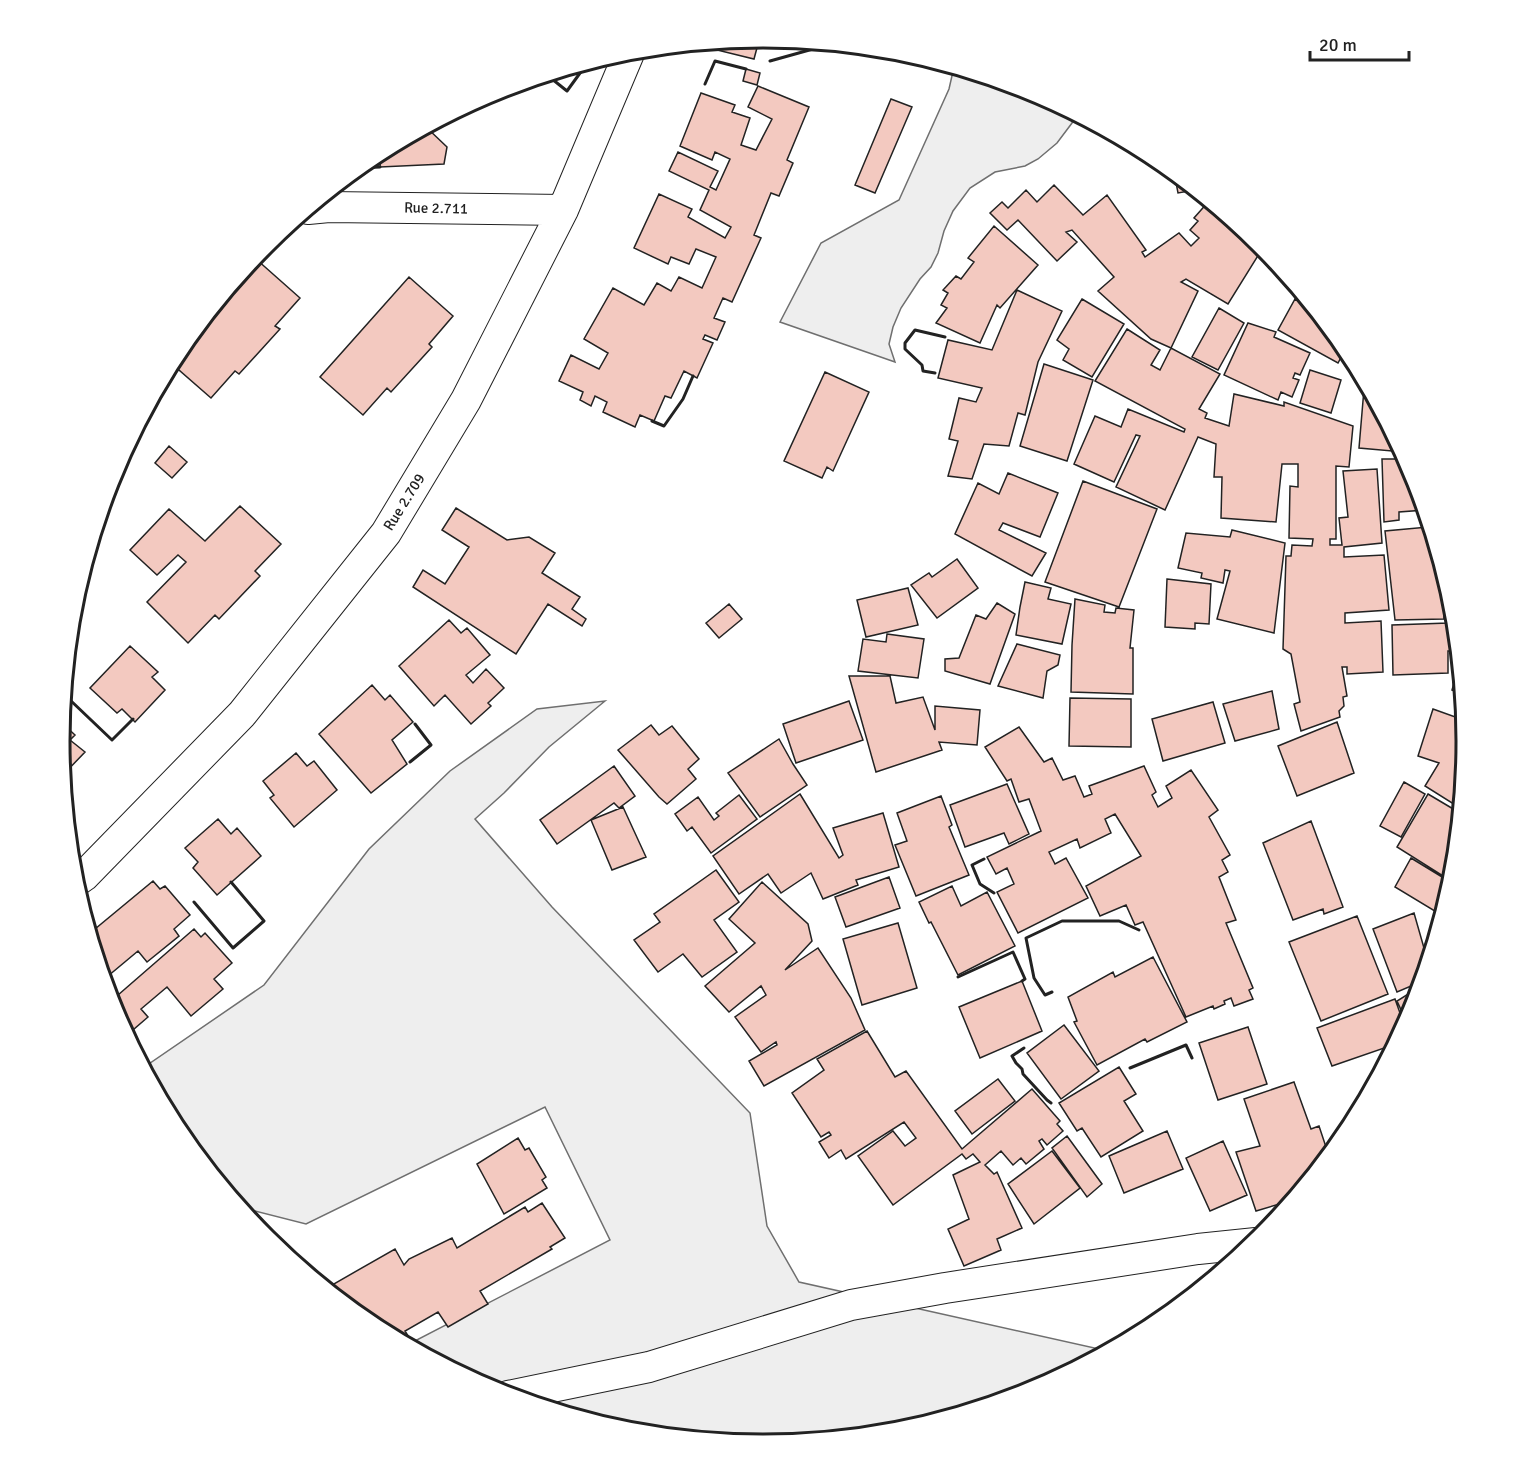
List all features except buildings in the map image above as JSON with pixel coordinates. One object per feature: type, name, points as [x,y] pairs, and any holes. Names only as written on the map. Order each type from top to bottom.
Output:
[{"type":"street","name":"Rue 2.709","points":[[83,877],[242,714],[386,533],[466,400],[563,210],[626,62]]},
{"type":"street","name":"Rue 2.711","points":[[321,208],[563,210]]},
{"type":"street","points":[[525,1392],[649,1367],[851,1305],[945,1288],[1239,1245]]},
{"type":"shaded area","points":[[952,75],[1028,101],[1073,121],[1057,143],[1038,159],[1025,166],[995,172],[970,188],[953,211],[931,267],[901,308],[893,327],[889,344],[895,362],[780,322],[821,243],[899,200],[949,89]]},
{"type":"shaded area","points":[[605,701],[549,747],[475,819],[552,907],[750,1113],[767,1226],[799,1282],[1097,1349],[1028,1382],[986,1398],[898,1422],[854,1429],[808,1434],[718,1434],[628,1422],[540,1398],[456,1363],[415,1341],[610,1240],[545,1107],[306,1224],[253,1211],[242,1199],[186,1127],[149,1064],[264,985],[369,849],[450,771],[537,709]]},
{"type":"wall","points":[[770,61],[812,49]]},
{"type":"wall","points":[[705,84],[715,61],[746,69]]},
{"type":"wall","points":[[554,81],[567,91],[580,73]]},
{"type":"wall","points":[[375,167],[380,167]]},
{"type":"wall","points":[[935,373],[923,371],[922,365],[905,349],[905,343],[915,330],[945,337]]},
{"type":"wall","points":[[652,421],[664,426],[683,399],[693,376]]},
{"type":"wall","points":[[71,701],[112,740],[133,719]]},
{"type":"wall","points":[[410,762],[431,745],[415,724]]},
{"type":"wall","points":[[984,859],[972,865],[980,884],[994,893]]},
{"type":"wall","points":[[194,902],[233,948],[264,921],[231,882]]},
{"type":"wall","points":[[1052,992],[1045,995],[1034,978],[1026,938],[1062,921],[1119,921],[1139,930]]},
{"type":"wall","points":[[958,977],[1013,952],[1025,979],[1022,981]]},
{"type":"wall","points":[[1130,1068],[1186,1045],[1192,1058]]},
{"type":"wall","points":[[1024,1048],[1012,1056],[1023,1074],[1051,1103]]}]
